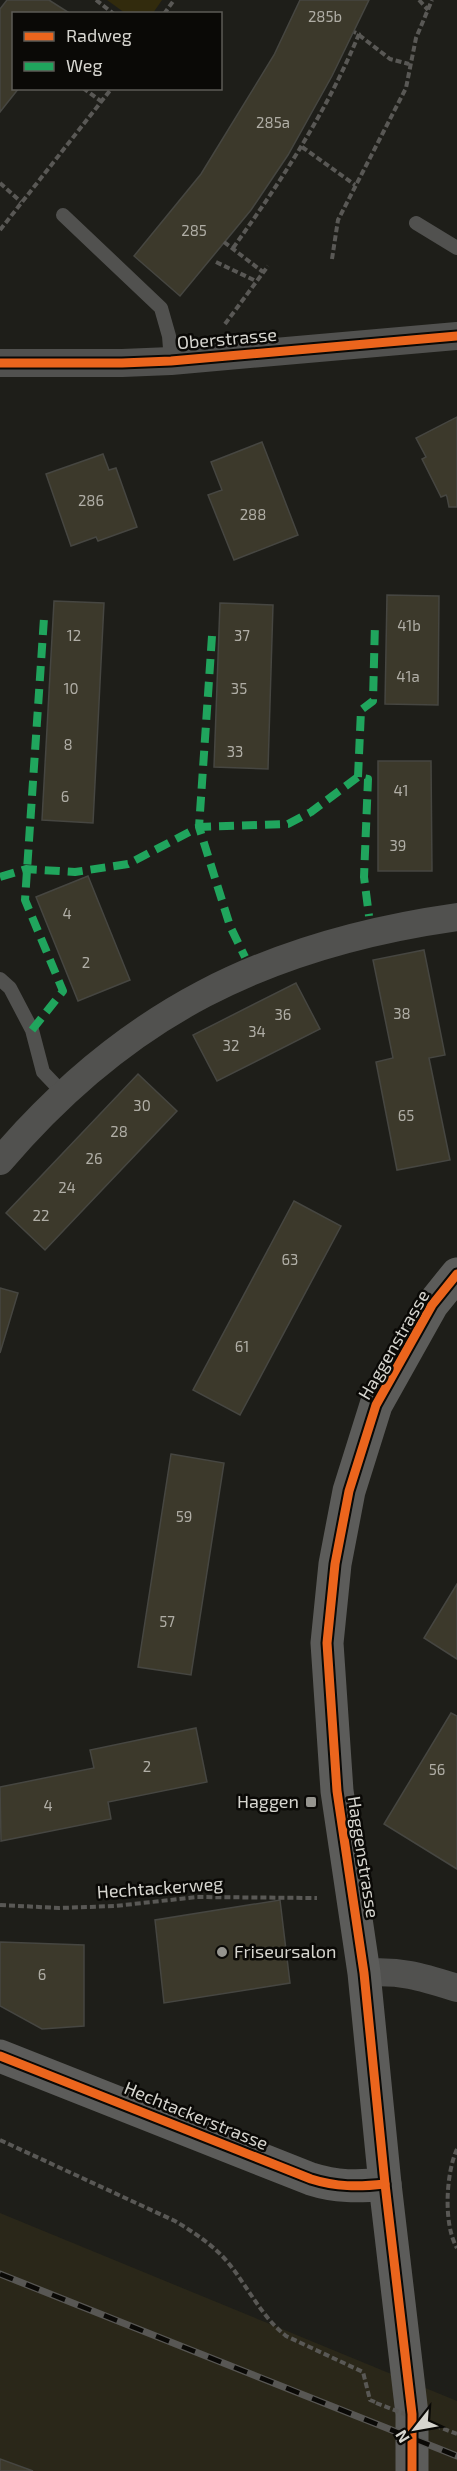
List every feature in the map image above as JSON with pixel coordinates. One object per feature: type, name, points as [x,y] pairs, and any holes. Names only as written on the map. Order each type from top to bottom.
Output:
[{"type":"street","name":"Oberstrasse","points":[[0,363],[171,361],[457,336]]},
{"type":"street","points":[[0,1161],[63,1094],[96,1065],[145,1028],[190,1000],[250,971],[302,951],[374,931],[457,917]]},
{"type":"street","name":"Haggenstrasse","points":[[412,2471],[412,2414],[385,2184],[364,1973],[337,1791],[327,1643],[335,1564],[350,1491],[376,1405],[432,1305],[457,1274]]},
{"type":"street","points":[[364,1973],[388,1971],[410,1974],[457,1988]]},
{"type":"street","name":"Hechtackerstrasse","points":[[0,2056],[332,2186],[385,2184]]},
{"type":"lane","name":"Oberstrasse","points":[[63,215],[161,308],[169,336],[171,361]]},
{"type":"lane","points":[[416,223],[457,248]]},
{"type":"lane","points":[[0,979],[10,988],[32,1030],[43,1072],[63,1094]]},
{"type":"path","points":[[96,0],[111,12]]},
{"type":"path","points":[[419,0],[428,10]]},
{"type":"path","points":[[332,259],[338,220],[406,88],[416,38],[432,0]]},
{"type":"path","points":[[354,32],[390,59],[409,64]]},
{"type":"path","points":[[233,248],[271,196],[302,147],[339,82],[359,34]]},
{"type":"path","points":[[86,90],[102,102]]},
{"type":"path","points":[[0,230],[111,90]]},
{"type":"path","points":[[302,147],[356,184]]},
{"type":"path","points":[[0,183],[21,202]]},
{"type":"path","points":[[224,242],[263,272]]},
{"type":"path","points":[[216,262],[256,281]]},
{"type":"path","points":[[224,325],[268,266]]},
{"type":"path","points":[[0,2140],[175,2221],[196,2235],[229,2264],[275,2327],[286,2336],[363,2372],[370,2400],[457,2434]]},
{"type":"path","points":[[457,2148],[451,2163],[448,2215],[457,2248]]},
{"type":"shaded area","points":[[107,0],[162,0],[154,12],[124,12]]},
{"type":"shaded area","points":[[0,2213],[457,2401],[457,2471],[0,2471]]},
{"type":"building","points":[[7,0],[49,0],[68,12],[12,12],[12,90],[17,90],[0,112],[0,9]]},
{"type":"building","points":[[300,0],[369,0],[332,76],[288,155],[251,210],[180,296],[134,256],[201,174],[274,55]]},
{"type":"building","points":[[457,417],[457,507],[449,507],[446,495],[441,497],[422,459],[426,457],[416,438]]},
{"type":"building","points":[[262,442],[298,535],[234,560],[208,495],[222,490],[211,462]]},
{"type":"building","points":[[103,454],[109,470],[116,468],[137,527],[98,541],[96,537],[71,546],[46,474]]},
{"type":"building","points":[[387,595],[439,596],[438,705],[385,704]]},
{"type":"building","points":[[54,601],[104,603],[93,823],[42,820]]},
{"type":"building","points":[[220,603],[273,605],[268,769],[214,767]]},
{"type":"building","points":[[378,761],[431,761],[432,871],[378,871]]},
{"type":"building","points":[[88,876],[130,980],[78,1001],[36,897]]},
{"type":"building","points":[[424,950],[445,1055],[429,1058],[450,1160],[397,1170],[376,1062],[393,1058],[373,960]]},
{"type":"building","points":[[296,983],[320,1029],[217,1081],[193,1035]]},
{"type":"building","points":[[138,1074],[177,1111],[45,1250],[6,1213]]},
{"type":"building","points":[[294,1201],[341,1226],[240,1415],[193,1390]]},
{"type":"building","points":[[0,1288],[18,1293],[0,1353]]},
{"type":"building","points":[[171,1454],[224,1463],[191,1675],[138,1667]]},
{"type":"building","points":[[457,1584],[457,1659],[424,1638]]},
{"type":"building","points":[[451,1713],[457,1716],[457,1869],[384,1824]]},
{"type":"building","points":[[196,1728],[207,1782],[108,1802],[111,1819],[1,1841],[0,1787],[94,1768],[90,1750]]},
{"type":"building","name":"Friseursalon","points":[[280,1900],[290,1983],[164,2003],[155,1920]]},
{"type":"building","points":[[0,1942],[84,1945],[84,2026],[42,2029],[0,2006]]},
{"type":"building","points":[[0,2459],[33,2471],[0,2471]]},
{"type":"railway","points":[[0,2274],[457,2456]]},
{"type":"marked path","points":[[32,1030],[63,991],[25,900],[44,618]]},
{"type":"marked path","points":[[358,777],[361,710],[373,701],[375,623]]},
{"type":"marked path","points":[[212,636],[199,827],[230,926],[245,957]]},
{"type":"marked path","points":[[0,877],[26,869],[75,872],[128,864],[199,827],[288,824],[311,812],[358,777],[368,779],[364,877],[369,916]]},
{"type":"cycle path","points":[[0,363],[171,361],[457,336]]},
{"type":"cycle path","points":[[412,2471],[412,2414],[385,2184],[364,1973],[337,1791],[327,1643],[335,1564],[349,1491],[376,1405],[432,1305],[457,1274]]},
{"type":"cycle path","points":[[0,2056],[311,2179],[347,2186],[385,2184]]},
{"type":"place","name":"Haggen","points":[[311,1802]]},
{"type":"place","name":"Friseursalon","points":[[222,1952]]}]
